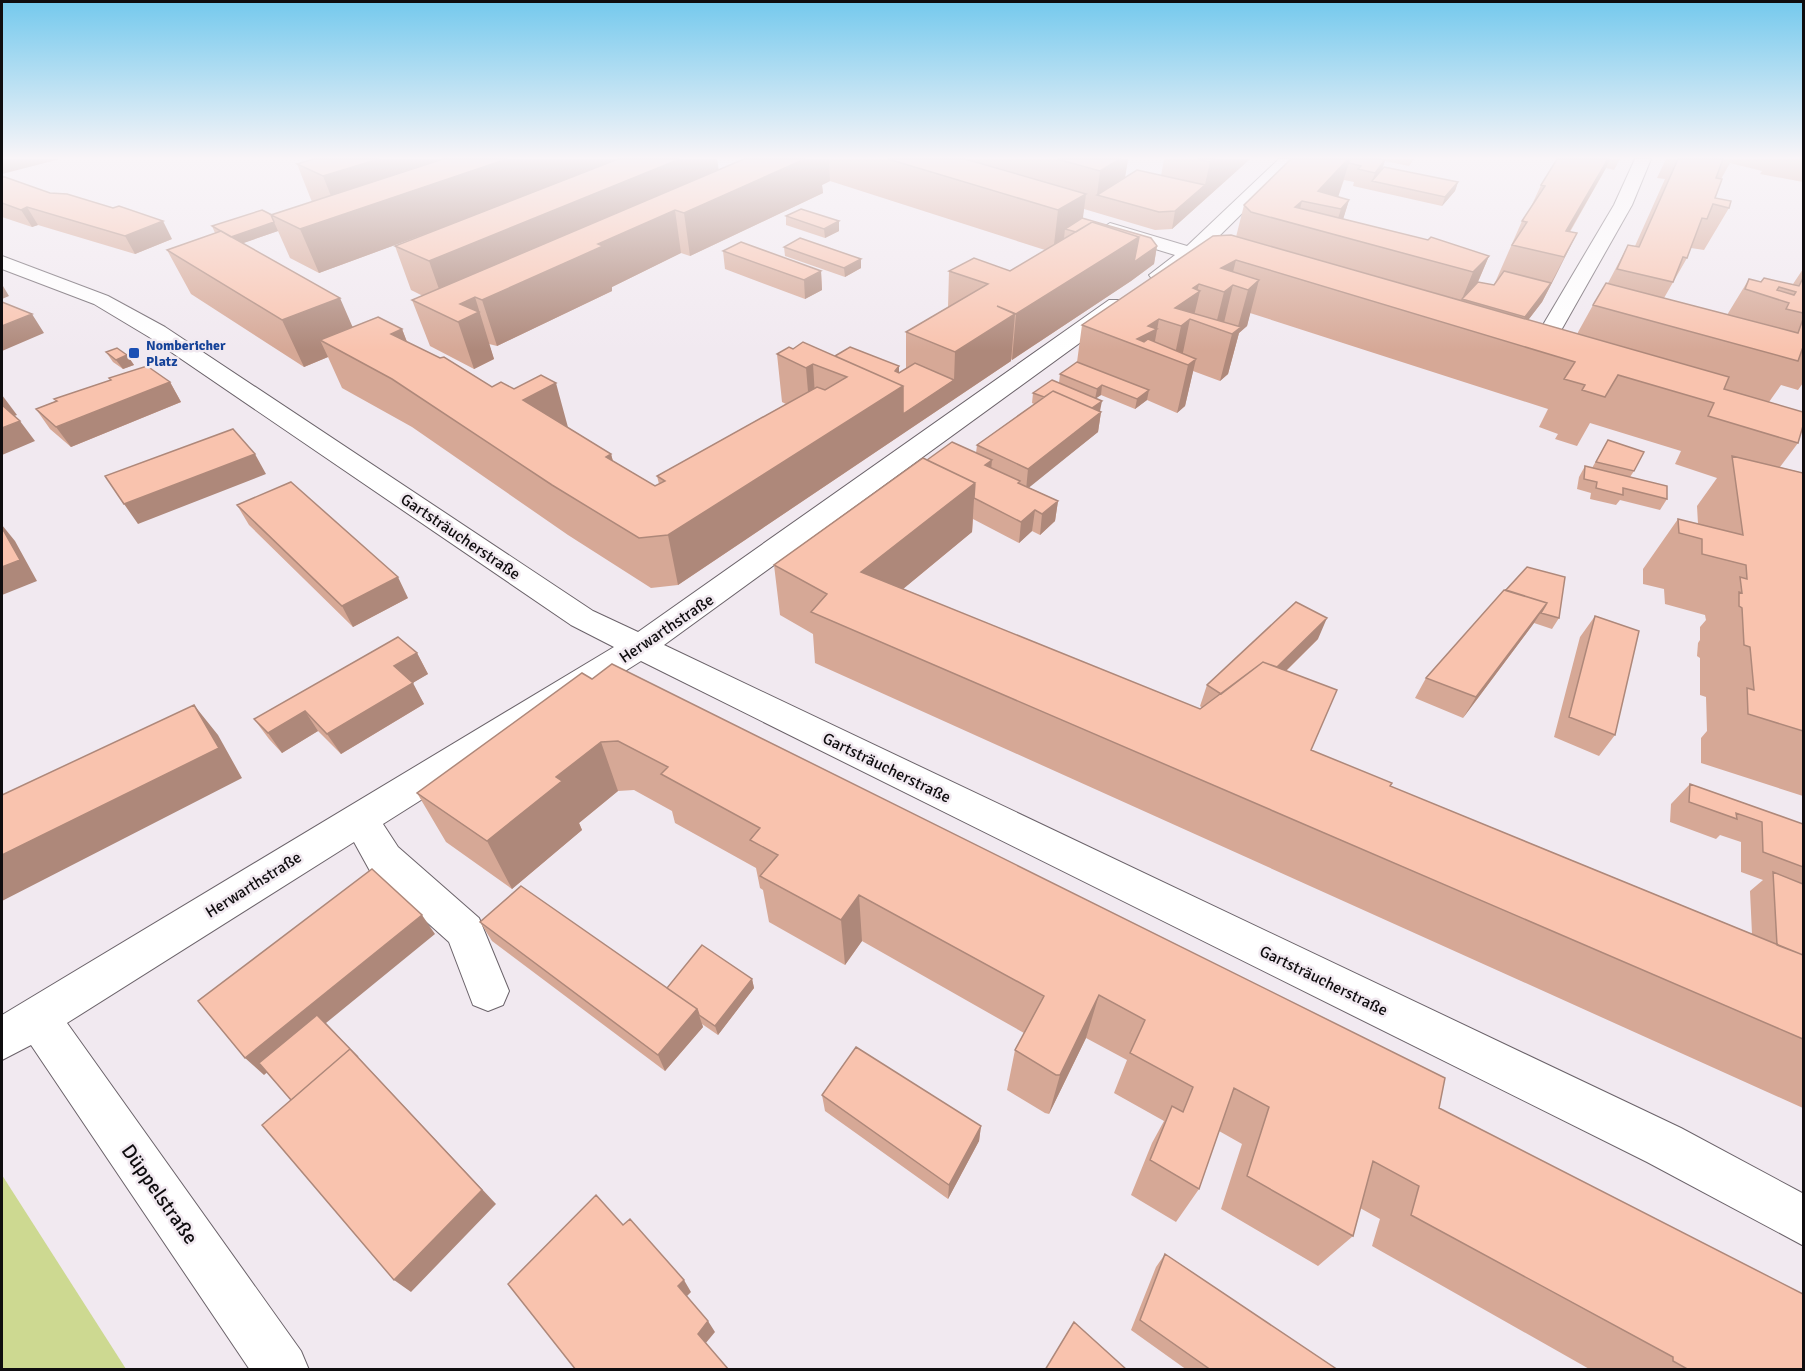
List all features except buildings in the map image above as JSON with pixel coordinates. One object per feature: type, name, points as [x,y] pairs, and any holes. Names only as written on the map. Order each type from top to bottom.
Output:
[{"type":"street","points":[[1089,223],[1225,263]]},
{"type":"street","name":"Herwarthstraße","points":[[20,1029],[639,647],[1138,291],[1190,253],[1222,223]]},
{"type":"street","points":[[1534,357],[1612,223]]},
{"type":"street","name":"Gartsträucherstraße","points":[[2,262],[101,300],[157,332],[562,605],[639,647],[1664,1145],[1803,1221]]},
{"type":"street","points":[[1512,350],[1557,363]]},
{"type":"street","points":[[360,818],[384,859],[465,931],[488,992]]},
{"type":"street","name":"Düppelstraße","points":[[20,1029],[282,1370]]},
{"type":"green space","points":[[2,1175],[126,1369],[2,1369]]},
{"type":"place","name":"Nombericher Platz","points":[[134,353]]}]
